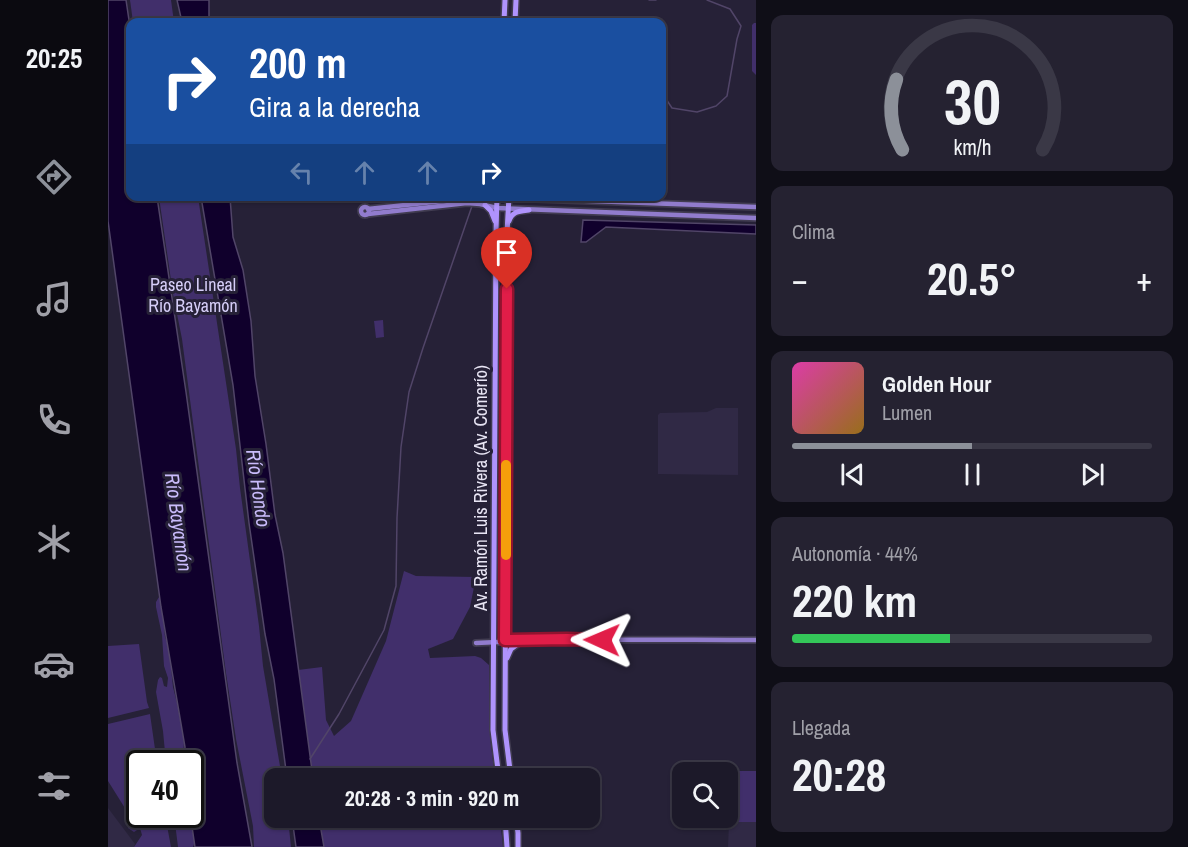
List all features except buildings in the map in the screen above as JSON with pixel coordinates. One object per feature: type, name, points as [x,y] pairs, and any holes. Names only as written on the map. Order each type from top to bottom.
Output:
[{"type":"main road","points":[[504,18],[505,0]]},
{"type":"main road","points":[[516,0],[516,18]]},
{"type":"main road","name":"Av. Ramón Luis Rivera (Av. Comerío)","points":[[497,201],[494,730],[498,768]]},
{"type":"main road","name":"Av. Ramón Luis Rivera (Av. Comerío)","points":[[509,201],[505,730],[510,768]]},
{"type":"main road","points":[[485,205],[491,211],[496,225]]},
{"type":"main road","points":[[508,228],[510,217],[514,213],[529,210]]},
{"type":"main road","points":[[505,665],[509,651],[523,640]]},
{"type":"main road","points":[[505,828],[507,847]]},
{"type":"main road","points":[[517,828],[518,847]]},
{"type":"street","points":[[444,201],[368,211],[473,203],[508,209],[756,218]]},
{"type":"street","points":[[616,201],[756,207]]},
{"type":"street","points":[[476,643],[567,639],[756,640]]},
{"type":"shaded area","points":[[716,408],[738,408],[738,475],[658,474],[658,415],[660,413],[707,412]]},
{"type":"shaded area","points":[[108,808],[135,844],[134,847],[108,847]]},
{"type":"shaded area","points":[[738,822],[756,822],[756,847],[728,847],[729,828],[738,828]]},
{"type":"green space","points":[[130,0],[171,0],[173,18],[132,18]]},
{"type":"green space","points":[[756,23],[756,75],[752,71],[752,25]]},
{"type":"green space","name":"Paseo Lineal Río Bayamón","points":[[160,201],[199,201],[236,449],[263,666],[280,768],[264,768],[264,828],[289,828],[291,847],[254,847],[253,826],[226,673],[182,339]]},
{"type":"green space","points":[[383,320],[384,337],[376,338],[374,321]]},
{"type":"green space","points":[[404,571],[416,576],[476,577],[470,607],[453,639],[428,649],[430,658],[475,656],[489,665],[490,736],[494,768],[312,768],[298,670],[322,667],[326,720],[334,736],[351,721],[386,641]]},
{"type":"green space","points":[[161,597],[173,687],[184,739],[184,750],[165,750],[156,692],[160,677],[164,686],[167,687],[168,678],[164,666],[162,635],[156,602]]},
{"type":"green space","points":[[139,644],[149,708],[108,718],[108,646]]},
{"type":"green space","points":[[150,714],[155,750],[126,750],[126,810],[108,781],[108,724]]},
{"type":"green space","points":[[738,771],[756,771],[756,822],[738,822]]},
{"type":"green space","points":[[128,828],[140,828],[134,832]]},
{"type":"green space","points":[[140,828],[167,828],[171,847],[134,847],[142,835]]},
{"type":"green space","points":[[176,828],[194,828],[193,847],[178,847]]},
{"type":"green space","points":[[321,828],[501,828],[503,847],[324,847]]},
{"type":"water","name":"Río Bayamón","points":[[108,0],[126,0],[129,18],[126,18],[126,201],[158,201],[237,763],[252,847],[195,847],[192,828],[204,828],[204,750],[185,750],[161,607],[108,221]]},
{"type":"water","points":[[177,0],[209,0],[209,18],[181,18]]},
{"type":"water","name":"Río Hondo","points":[[202,201],[230,201],[233,237],[243,270],[251,321],[255,376],[275,515],[283,553],[312,768],[286,768],[249,523],[233,385]]},
{"type":"water","points":[[583,220],[756,225],[756,234],[606,227],[586,242],[581,242]]},
{"type":"water","points":[[293,828],[321,828],[324,847],[296,847]]},
{"type":"waterway","points":[[649,0],[656,0]]},
{"type":"waterway","points":[[666,99],[672,108],[697,112],[716,106],[727,96],[741,26],[730,9],[707,0]]},
{"type":"waterway","points":[[310,759],[339,714],[384,630],[396,586],[401,447],[409,392],[472,206]]},
{"type":"slow traffic","points":[[506,465],[506,555]]},
{"type":"route","points":[[507,289],[505,640],[602,640]]}]
